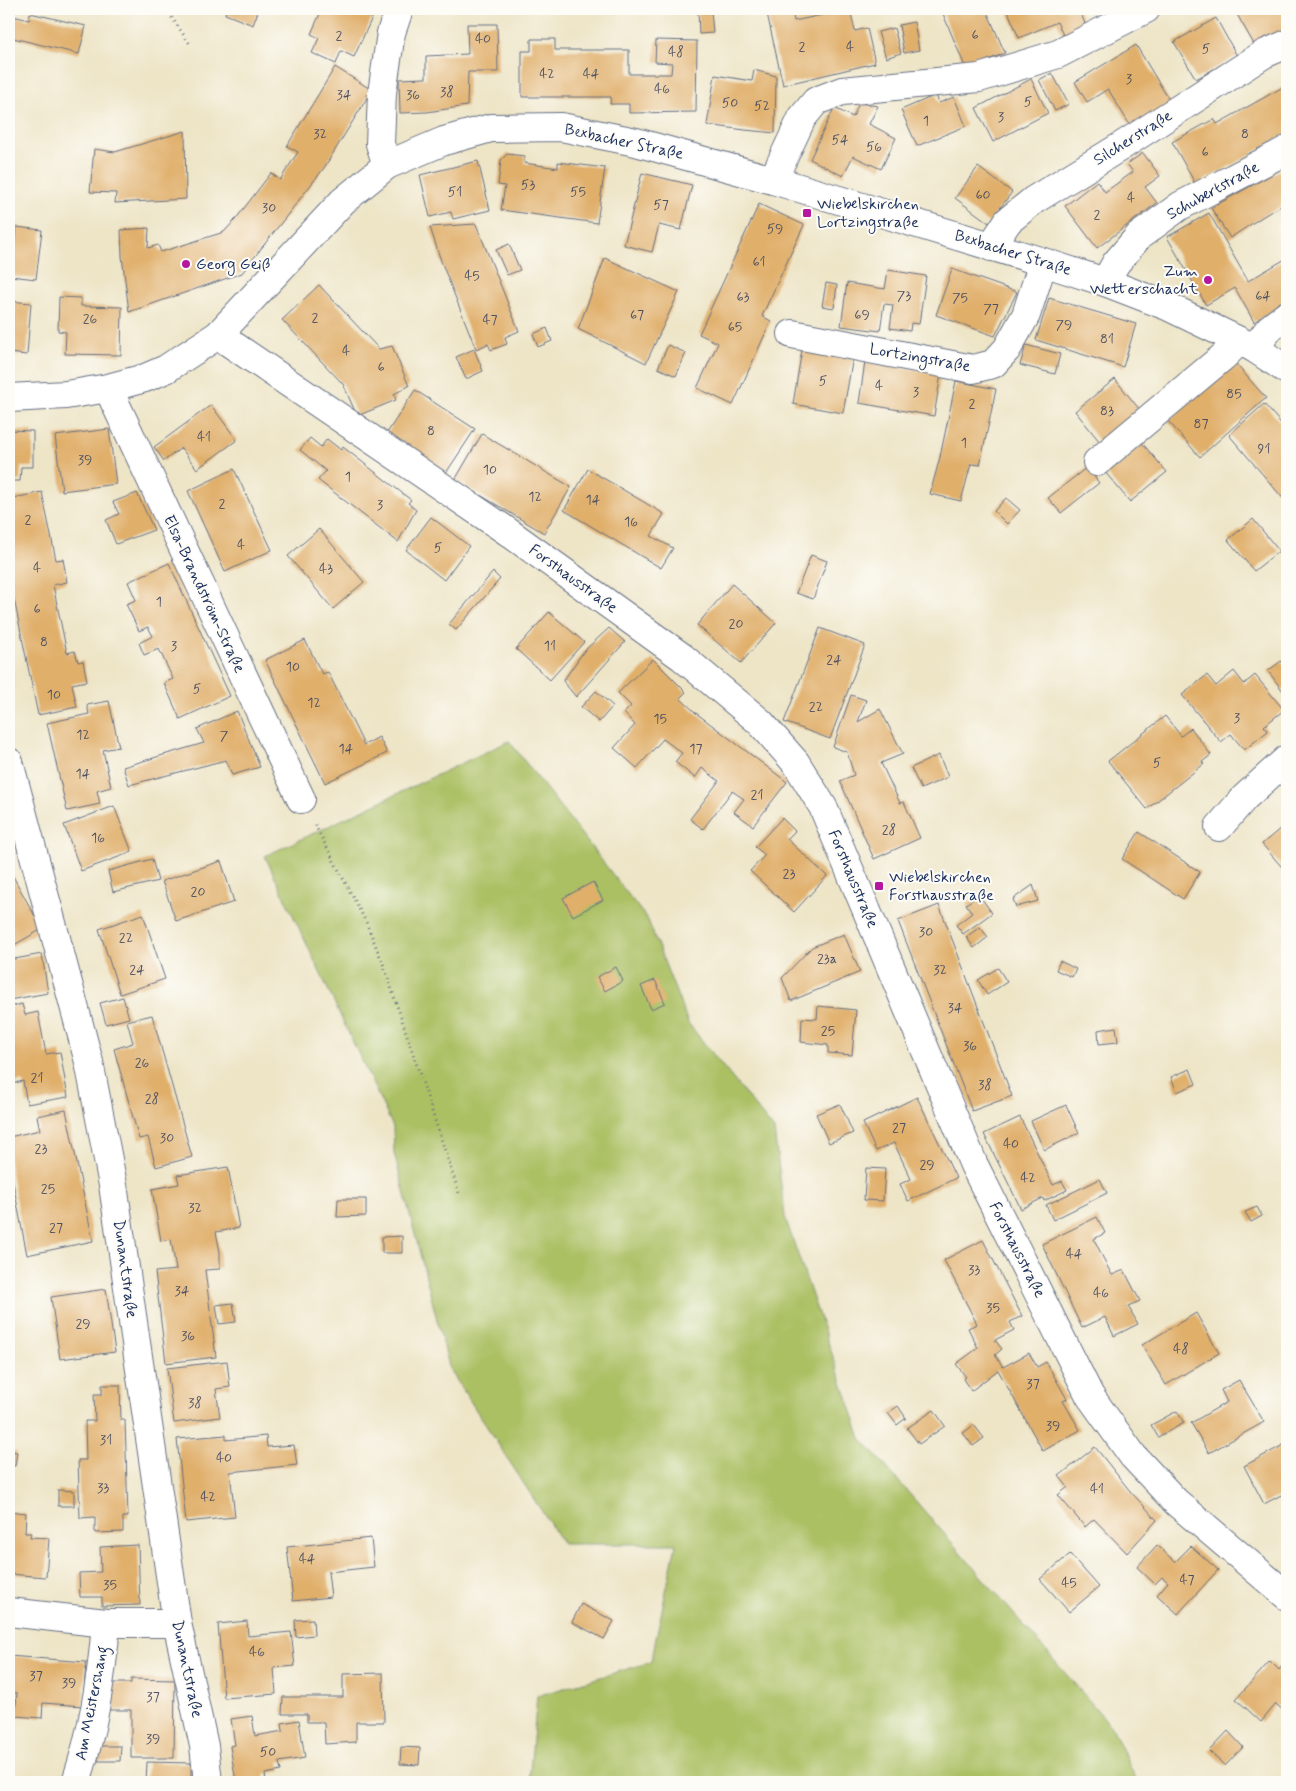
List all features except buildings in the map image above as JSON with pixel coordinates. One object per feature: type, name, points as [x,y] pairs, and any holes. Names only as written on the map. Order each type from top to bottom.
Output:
[{"type":"street","points":[[386,165],[380,144],[382,93],[391,32],[399,9]]},
{"type":"street","points":[[773,180],[802,118],[816,101],[842,91],[979,78],[1058,54],[1146,9]]},
{"type":"street","name":"Silcherstraße","points":[[991,247],[1008,221],[1034,200],[1264,54],[1287,44]]},
{"type":"street","name":"Bexbacher Straße","points":[[9,398],[66,395],[108,388],[144,378],[166,369],[218,335],[343,201],[386,165],[444,141],[491,128],[560,127],[636,142],[773,180],[1044,262],[1105,282],[1167,306],[1246,344],[1287,370]]},
{"type":"street","name":"Schubertstraße","points":[[1105,282],[1116,263],[1139,236],[1180,206],[1287,150]]},
{"type":"street","name":"Lortzingstraße","points":[[792,334],[973,369],[993,364],[1007,349],[1026,315],[1044,262]]},
{"type":"street","points":[[1097,462],[1224,356],[1246,344],[1287,315]]},
{"type":"street","name":"Forsthausstraße","points":[[218,335],[504,530],[682,657],[760,722],[796,764],[823,807],[974,1165],[1090,1396],[1133,1456],[1176,1502],[1287,1596]]},
{"type":"street","name":"Elsa-Brandström-Straße","points":[[108,388],[301,799]]},
{"type":"street","points":[[1218,827],[1244,798],[1287,759]]},
{"type":"street","name":"Dunantstraße","points":[[9,762],[88,1062],[114,1185],[176,1623],[204,1746],[208,1782]]},
{"type":"street","points":[[9,1612],[106,1623],[176,1623]]},
{"type":"street","name":"Am Meistershang","points":[[76,1782],[102,1669],[106,1623]]},
{"type":"path","points":[[166,9],[190,44]]},
{"type":"path","points":[[301,799],[366,922],[384,966],[460,1196]]},
{"type":"green space","points":[[509,741],[648,920],[688,1023],[774,1130],[785,1217],[861,1438],[1112,1727],[1137,1782],[529,1782],[537,1696],[651,1662],[676,1544],[563,1544],[450,1370],[394,1153],[393,1127],[265,856]]},
{"type":"place","name":"Wiebelskirchen Lortzingstraße","points":[[807,213]]},
{"type":"place","name":"Georg Geiß","points":[[186,264]]},
{"type":"place","name":"Zum Wetterschacht","points":[[1208,280]]},
{"type":"place","name":"Wiebelskirchen Forsthausstraße","points":[[879,886]]}]
